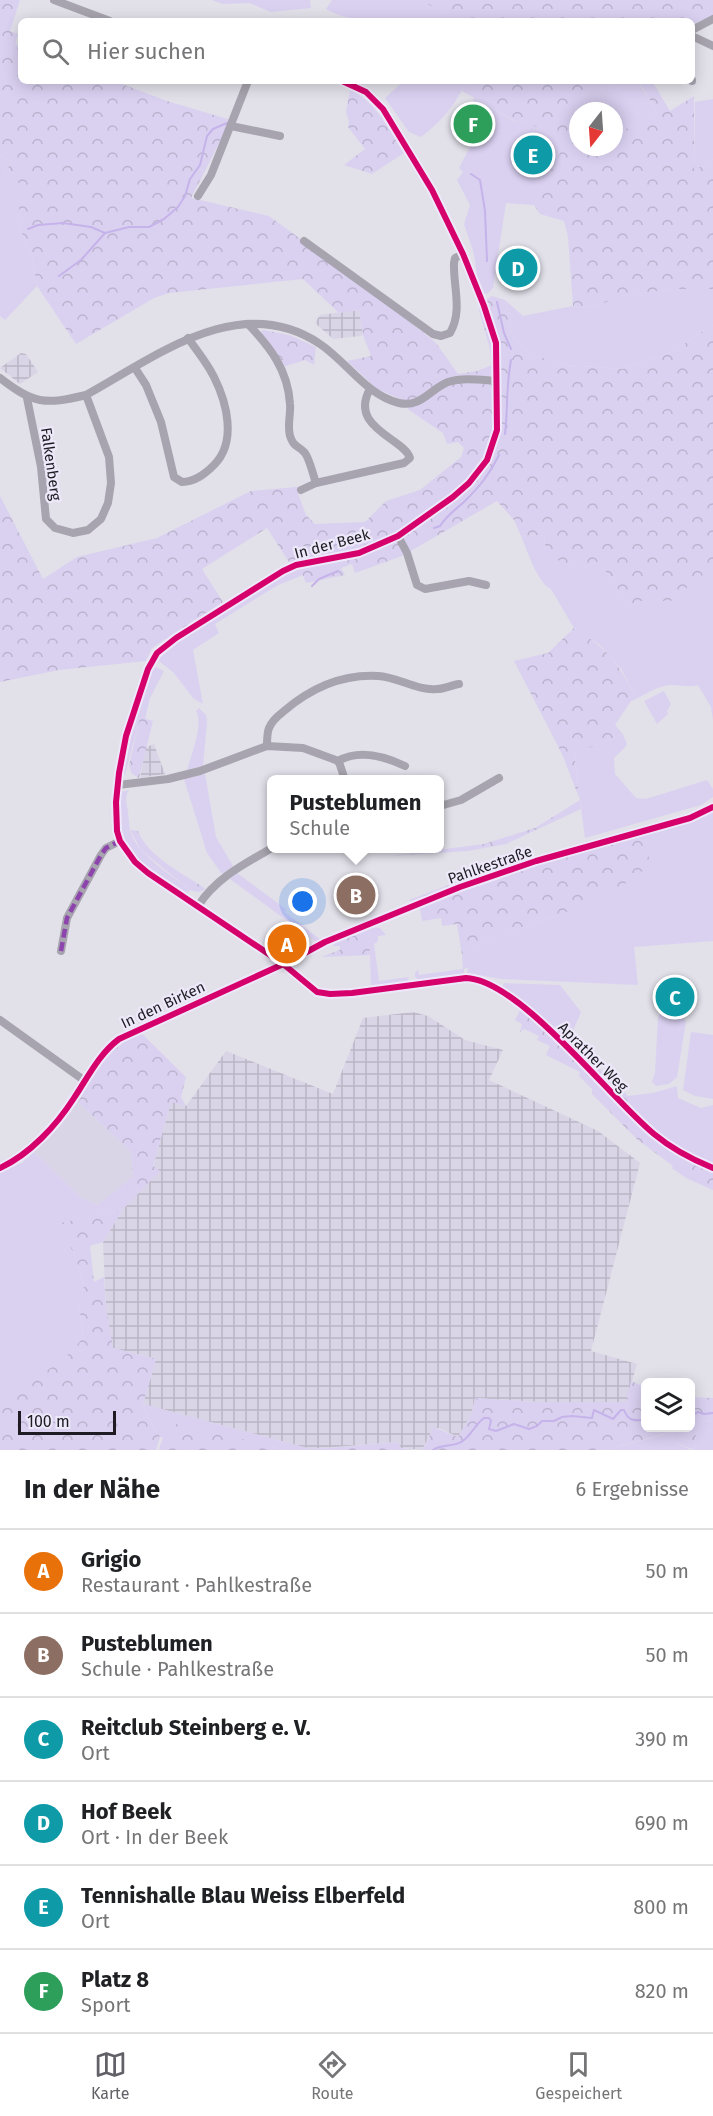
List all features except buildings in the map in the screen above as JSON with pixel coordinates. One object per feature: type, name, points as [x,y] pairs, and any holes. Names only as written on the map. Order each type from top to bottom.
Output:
[{"type":"street","points":[[54,0],[102,18]]},
{"type":"street","points":[[695,28],[713,19]]},
{"type":"street","points":[[695,37],[713,46]]},
{"type":"street","points":[[198,196],[211,175],[247,84]]},
{"type":"street","name":"In der Beek","points":[[120,841],[116,819],[118,785],[126,736],[148,669],[157,653],[283,571],[296,565],[359,553],[398,536],[462,489],[487,460],[497,430],[497,356],[492,330],[463,254],[432,190],[383,109],[366,92],[351,84]]},
{"type":"street","points":[[231,126],[280,136]]},
{"type":"street","points":[[304,241],[433,334],[441,336],[450,333],[455,322],[458,307],[454,263],[455,258],[463,254]]},
{"type":"street","points":[[0,378],[27,398],[59,400],[86,395],[188,338],[213,329],[248,324],[277,326],[310,338],[332,353],[370,388],[393,401],[407,404],[418,402],[449,382],[468,379],[497,381]]},
{"type":"street","points":[[248,324],[272,351],[281,366],[290,393],[291,409],[288,430],[294,446],[304,453],[316,483]]},
{"type":"street","points":[[135,368],[146,386],[161,422],[174,477],[182,482],[195,480],[209,470],[222,455],[227,443],[227,421],[225,406],[214,376],[188,338]]},
{"type":"street","points":[[301,490],[316,483],[404,463],[410,458],[408,453],[383,435],[370,420],[366,405],[370,388]]},
{"type":"street","name":"Falkenberg","points":[[27,398],[41,467],[46,519],[55,528],[73,533],[88,530],[99,523],[106,510],[111,483],[109,457],[86,395]]},
{"type":"street","points":[[398,536],[407,553],[416,584],[420,588],[469,581],[486,585]]},
{"type":"street","points":[[267,746],[269,727],[275,719],[311,691],[330,683],[348,678],[377,676],[398,679],[426,689],[436,690],[459,684]]},
{"type":"street","points":[[118,785],[168,779],[200,771],[267,746],[303,748],[338,761],[343,775]]},
{"type":"street","points":[[338,761],[345,757],[364,755],[393,760],[405,766]]},
{"type":"street","points":[[444,805],[461,800],[499,778]]},
{"type":"street","name":"Pahlkestraße","points":[[282,963],[355,928],[460,887],[536,861],[690,818],[713,807]]},
{"type":"street","points":[[61,951],[67,918],[101,855],[106,848],[120,841],[135,862],[282,963]]},
{"type":"street","points":[[198,906],[209,890],[230,873],[267,851]]},
{"type":"street","name":"In den Birken","points":[[0,1168],[29,1150],[44,1135],[72,1101],[102,1054],[119,1039],[282,963]]},
{"type":"street","name":"Aprather Weg","points":[[282,963],[311,988],[323,993],[352,993],[466,978],[477,978],[487,982],[512,997],[542,1023],[652,1133],[686,1156],[713,1168]]},
{"type":"street","points":[[0,1020],[85,1082]]},
{"type":"shaded area","points":[[359,310],[363,335],[360,336],[333,339],[315,323],[320,315]]},
{"type":"shaded area","points":[[21,353],[26,354],[38,372],[20,384],[0,368]]},
{"type":"shaded area","points":[[154,744],[165,774],[140,778],[146,747]]},
{"type":"shaded area","points":[[413,1012],[428,1016],[465,1040],[503,1050],[489,1080],[598,1131],[640,1163],[591,1351],[637,1364],[626,1402],[539,1402],[475,1398],[472,1413],[458,1437],[439,1428],[433,1429],[422,1450],[401,1448],[397,1442],[311,1449],[143,1404],[156,1359],[113,1348],[106,1307],[103,1242],[123,1209],[159,1171],[153,1167],[171,1101],[186,1106],[226,1051],[333,1094],[363,1018]]},
{"type":"shaded area","points":[[78,1102],[131,1152],[133,1176],[98,1205],[82,1198],[34,1152]]},
{"type":"green space","points":[[0,0],[20,0],[10,31],[18,34],[15,44],[18,46],[18,84],[122,84],[167,101],[231,120],[191,198],[269,216],[376,294],[436,343],[458,374],[477,371],[492,365],[479,310],[482,302],[492,296],[505,300],[513,338],[533,355],[566,365],[622,369],[668,354],[713,325],[713,573],[705,573],[671,601],[642,601],[629,606],[599,561],[581,569],[568,564],[561,573],[561,562],[546,552],[544,535],[521,536],[514,520],[497,501],[402,556],[355,573],[352,564],[341,568],[345,575],[306,583],[297,561],[289,562],[267,528],[202,569],[223,602],[152,648],[146,661],[59,670],[0,682],[0,496],[43,579],[77,557],[157,538],[251,491],[307,486],[297,491],[306,515],[315,524],[365,522],[386,501],[420,490],[461,457],[464,448],[458,442],[447,444],[443,433],[409,410],[403,400],[377,389],[347,361],[371,356],[363,335],[359,310],[339,313],[303,279],[169,293],[154,298],[76,344],[37,286],[32,258],[18,223],[19,206],[29,192],[6,172],[11,162],[0,155]]},
{"type":"green space","points":[[212,0],[310,0],[311,8],[271,12],[249,3],[223,4]]},
{"type":"green space","points":[[332,0],[420,0],[453,18],[351,18],[326,9]]},
{"type":"green space","points":[[420,0],[713,0],[713,15],[695,24],[695,18],[453,18]]},
{"type":"green space","points":[[401,84],[465,84],[448,112],[421,137],[409,132],[385,98]]},
{"type":"green space","points":[[466,84],[594,84],[583,101],[586,102],[569,102],[569,156],[623,156],[623,130],[657,113],[641,84],[654,84],[670,111],[694,96],[694,169],[704,166],[713,159],[713,289],[671,289],[622,296],[593,307],[573,306],[568,237],[564,221],[540,214],[534,205],[565,143],[523,120],[517,122],[462,91]]},
{"type":"green space","points":[[547,84],[640,84],[657,113],[623,130],[623,102],[586,102]]},
{"type":"green space","points":[[350,90],[367,101],[374,109],[404,153],[372,174],[344,165],[365,149],[348,127],[346,112]]},
{"type":"green space","points":[[474,98],[516,122],[523,120],[566,143],[534,205],[506,203],[493,288],[487,294],[484,293],[477,275],[474,254],[464,224],[470,205],[457,180],[463,172],[459,168],[471,145],[455,136]]},
{"type":"green space","points":[[713,99],[713,159],[704,166],[694,169],[695,102]]},
{"type":"green space","points":[[0,155],[11,162],[6,172],[30,192],[19,206],[18,223],[32,258],[37,286],[5,320],[0,316]]},
{"type":"green space","points":[[671,289],[713,289],[713,325],[668,354],[622,369],[566,365],[533,355],[513,338],[505,300],[523,316],[573,306],[593,307],[622,296]]},
{"type":"green space","points":[[263,330],[289,335],[316,347],[314,365],[305,360],[283,367],[261,332]]},
{"type":"green space","points":[[544,535],[546,552],[568,564],[581,569],[599,561],[629,606],[642,601],[671,601],[705,572],[713,573],[713,720],[711,707],[698,685],[664,686],[636,699],[622,670],[600,645],[574,628],[551,589],[537,574],[521,536]]},
{"type":"green space","points":[[299,566],[303,575],[278,585],[215,624],[219,633],[193,650],[203,704],[193,698],[174,673],[159,661],[161,654],[169,646],[282,574]]},
{"type":"green space","points":[[574,628],[596,643],[618,666],[636,699],[631,701],[615,725],[623,734],[574,754],[580,799],[562,754],[514,661],[548,653]]},
{"type":"green space","points":[[154,666],[164,671],[150,698],[145,719],[140,718],[125,775],[122,771],[128,743],[149,674]]},
{"type":"green space","points":[[664,691],[671,704],[667,711],[668,714],[657,724],[644,701]]},
{"type":"green space","points":[[199,708],[206,715],[207,722],[203,766],[187,770],[198,731],[196,711]]},
{"type":"green space","points":[[140,717],[153,721],[139,778],[132,774],[129,766]]},
{"type":"green space","points":[[623,734],[627,745],[614,758],[615,774],[636,798],[646,799],[707,780],[713,789],[713,797],[701,805],[585,838],[574,754]]},
{"type":"green space","points":[[205,774],[216,837],[233,866],[222,874],[207,853],[184,779]]},
{"type":"green space","points":[[129,790],[126,801],[130,831],[134,840],[147,856],[190,890],[187,894],[147,868],[138,860],[124,840],[120,830],[118,811],[120,792]]},
{"type":"green space","points":[[580,800],[581,809],[506,844],[444,853],[444,849],[484,844],[535,828]]},
{"type":"green space","points":[[713,811],[713,941],[634,947],[638,985],[501,979],[467,973],[468,967],[464,969],[464,974],[420,981],[415,977],[418,970],[419,975],[463,969],[462,955],[482,942],[562,914],[642,835],[689,822]]},
{"type":"green space","points":[[130,830],[138,831],[158,857],[206,889],[198,892],[190,890],[141,850]]},
{"type":"green space","points":[[642,835],[651,865],[616,890],[562,914],[482,942],[462,955],[457,924],[442,926],[441,918],[422,921],[420,909],[409,900],[481,873],[491,880],[532,865]]},
{"type":"green space","points":[[414,853],[437,853],[391,856]]},
{"type":"green space","points":[[237,873],[286,909],[285,912],[321,940],[316,942],[230,879]]},
{"type":"green space","points":[[369,927],[380,928],[386,935],[378,936],[378,941],[374,944],[379,981],[409,977],[407,981],[371,987]]},
{"type":"green space","points":[[369,927],[370,955],[321,957],[340,950],[340,946],[333,946],[336,942]]},
{"type":"green space","points":[[504,983],[560,985],[581,1012],[569,1040],[502,987]]},
{"type":"green space","points":[[520,1010],[552,1038],[561,1032],[628,1096],[628,1105],[657,1131],[678,1146],[713,1163],[713,1190],[686,1178],[672,1168],[673,1166],[638,1140],[592,1094],[592,1089],[579,1076],[580,1072],[546,1055],[550,1046],[537,1040],[539,1036],[524,1029],[520,1032],[522,1024],[515,1020]]},
{"type":"green space","points":[[665,1012],[680,1014],[686,1021],[677,1077],[669,1084],[656,1086],[652,1082],[655,1073],[658,1018]]},
{"type":"green space","points":[[691,1032],[713,1035],[713,1099],[695,1096],[683,1090]]},
{"type":"green space","points":[[141,1033],[186,1077],[181,1097],[186,1106],[171,1102],[153,1166],[160,1171],[138,1194],[133,1176],[131,1152],[78,1102],[110,1054],[118,1046]]},
{"type":"green space","points":[[677,1086],[678,1098],[701,1108],[713,1105],[713,1163],[667,1139],[628,1105],[628,1096],[653,1093]]},
{"type":"green space","points":[[34,1152],[82,1198],[98,1205],[133,1176],[138,1194],[123,1209],[57,1224],[74,1253],[84,1286],[79,1304],[83,1338],[61,1362],[33,1382],[0,1398],[0,1172],[22,1163]]},
{"type":"green space","points":[[123,1209],[103,1242],[90,1246],[94,1282],[104,1277],[113,1348],[156,1359],[143,1404],[160,1437],[156,1450],[0,1450],[0,1398],[61,1362],[83,1338],[79,1304],[84,1286],[74,1253],[56,1224]]},
{"type":"green space","points":[[631,1381],[641,1385],[641,1432],[672,1432],[603,1450],[422,1450],[433,1427],[458,1437],[472,1413],[475,1398],[539,1402],[626,1402]]},
{"type":"green space","points":[[695,1397],[713,1398],[713,1420],[701,1422],[696,1434],[694,1450],[674,1442],[672,1432],[695,1432]]},
{"type":"green space","points":[[143,1404],[311,1449],[329,1448],[328,1450],[285,1450],[261,1444],[165,1435],[163,1438],[160,1437],[149,1419]]},
{"type":"green space","points":[[713,1420],[713,1450],[694,1450],[696,1434],[701,1422]]},
{"type":"green space","points":[[179,1423],[285,1450],[159,1450],[166,1434]]},
{"type":"green space","points":[[672,1432],[674,1442],[691,1450],[603,1450]]},
{"type":"green space","points":[[398,1442],[401,1448],[412,1450],[328,1450],[329,1448]]},
{"type":"waterway","points":[[28,229],[38,225],[63,223],[91,227],[105,233],[129,227],[149,227],[164,219],[178,207],[185,196],[190,179],[200,165],[207,136],[213,129],[227,123]]},
{"type":"waterway","points":[[471,174],[480,180],[485,211],[487,261]]},
{"type":"waterway","points":[[59,276],[81,260],[105,233]]},
{"type":"waterway","points":[[497,302],[504,333],[511,349]]},
{"type":"waterway","points":[[505,434],[511,360]]},
{"type":"waterway","points":[[434,528],[440,526],[475,491],[499,455]]},
{"type":"waterway","points":[[312,586],[319,579],[338,571]]},
{"type":"waterway","points":[[433,1450],[461,1442],[484,1418],[489,1418],[491,1421],[489,1429],[496,1431],[514,1424],[529,1429],[542,1421],[554,1421],[562,1417],[592,1418],[594,1410],[613,1419],[621,1410],[624,1410],[632,1420],[641,1420]]},
{"type":"waterway","points":[[695,1414],[713,1413]]},
{"type":"marked path","points":[[61,951],[67,918],[101,855],[106,848],[120,841]]},
{"type":"cycle path","points":[[349,84],[366,92],[383,109],[432,190],[463,254],[496,343],[497,430],[487,460],[469,483],[398,536],[359,553],[296,565],[283,571],[176,638],[157,653],[148,669],[126,736],[116,802],[117,831],[120,841],[135,862],[148,873],[282,963],[317,992],[352,993],[466,978],[488,984],[512,998],[537,1018],[654,1134],[682,1153],[713,1168]]},
{"type":"cycle path","points":[[0,1168],[22,1155],[51,1129],[100,1059],[119,1039],[290,961],[325,942],[460,887],[536,861],[690,818],[713,807]]},
{"type":"place","name":"Platz 8","points":[[473,124]]},
{"type":"place","name":"Tennishalle Blau Weiss Elberfeld","points":[[533,155]]},
{"type":"place","name":"Hof Beek","points":[[518,268]]},
{"type":"place","name":"Pusteblumen","points":[[356,895]]},
{"type":"place","name":"Grigio","points":[[287,944]]},
{"type":"place","name":"Reitclub Steinberg e. V.","points":[[675,997]]}]
